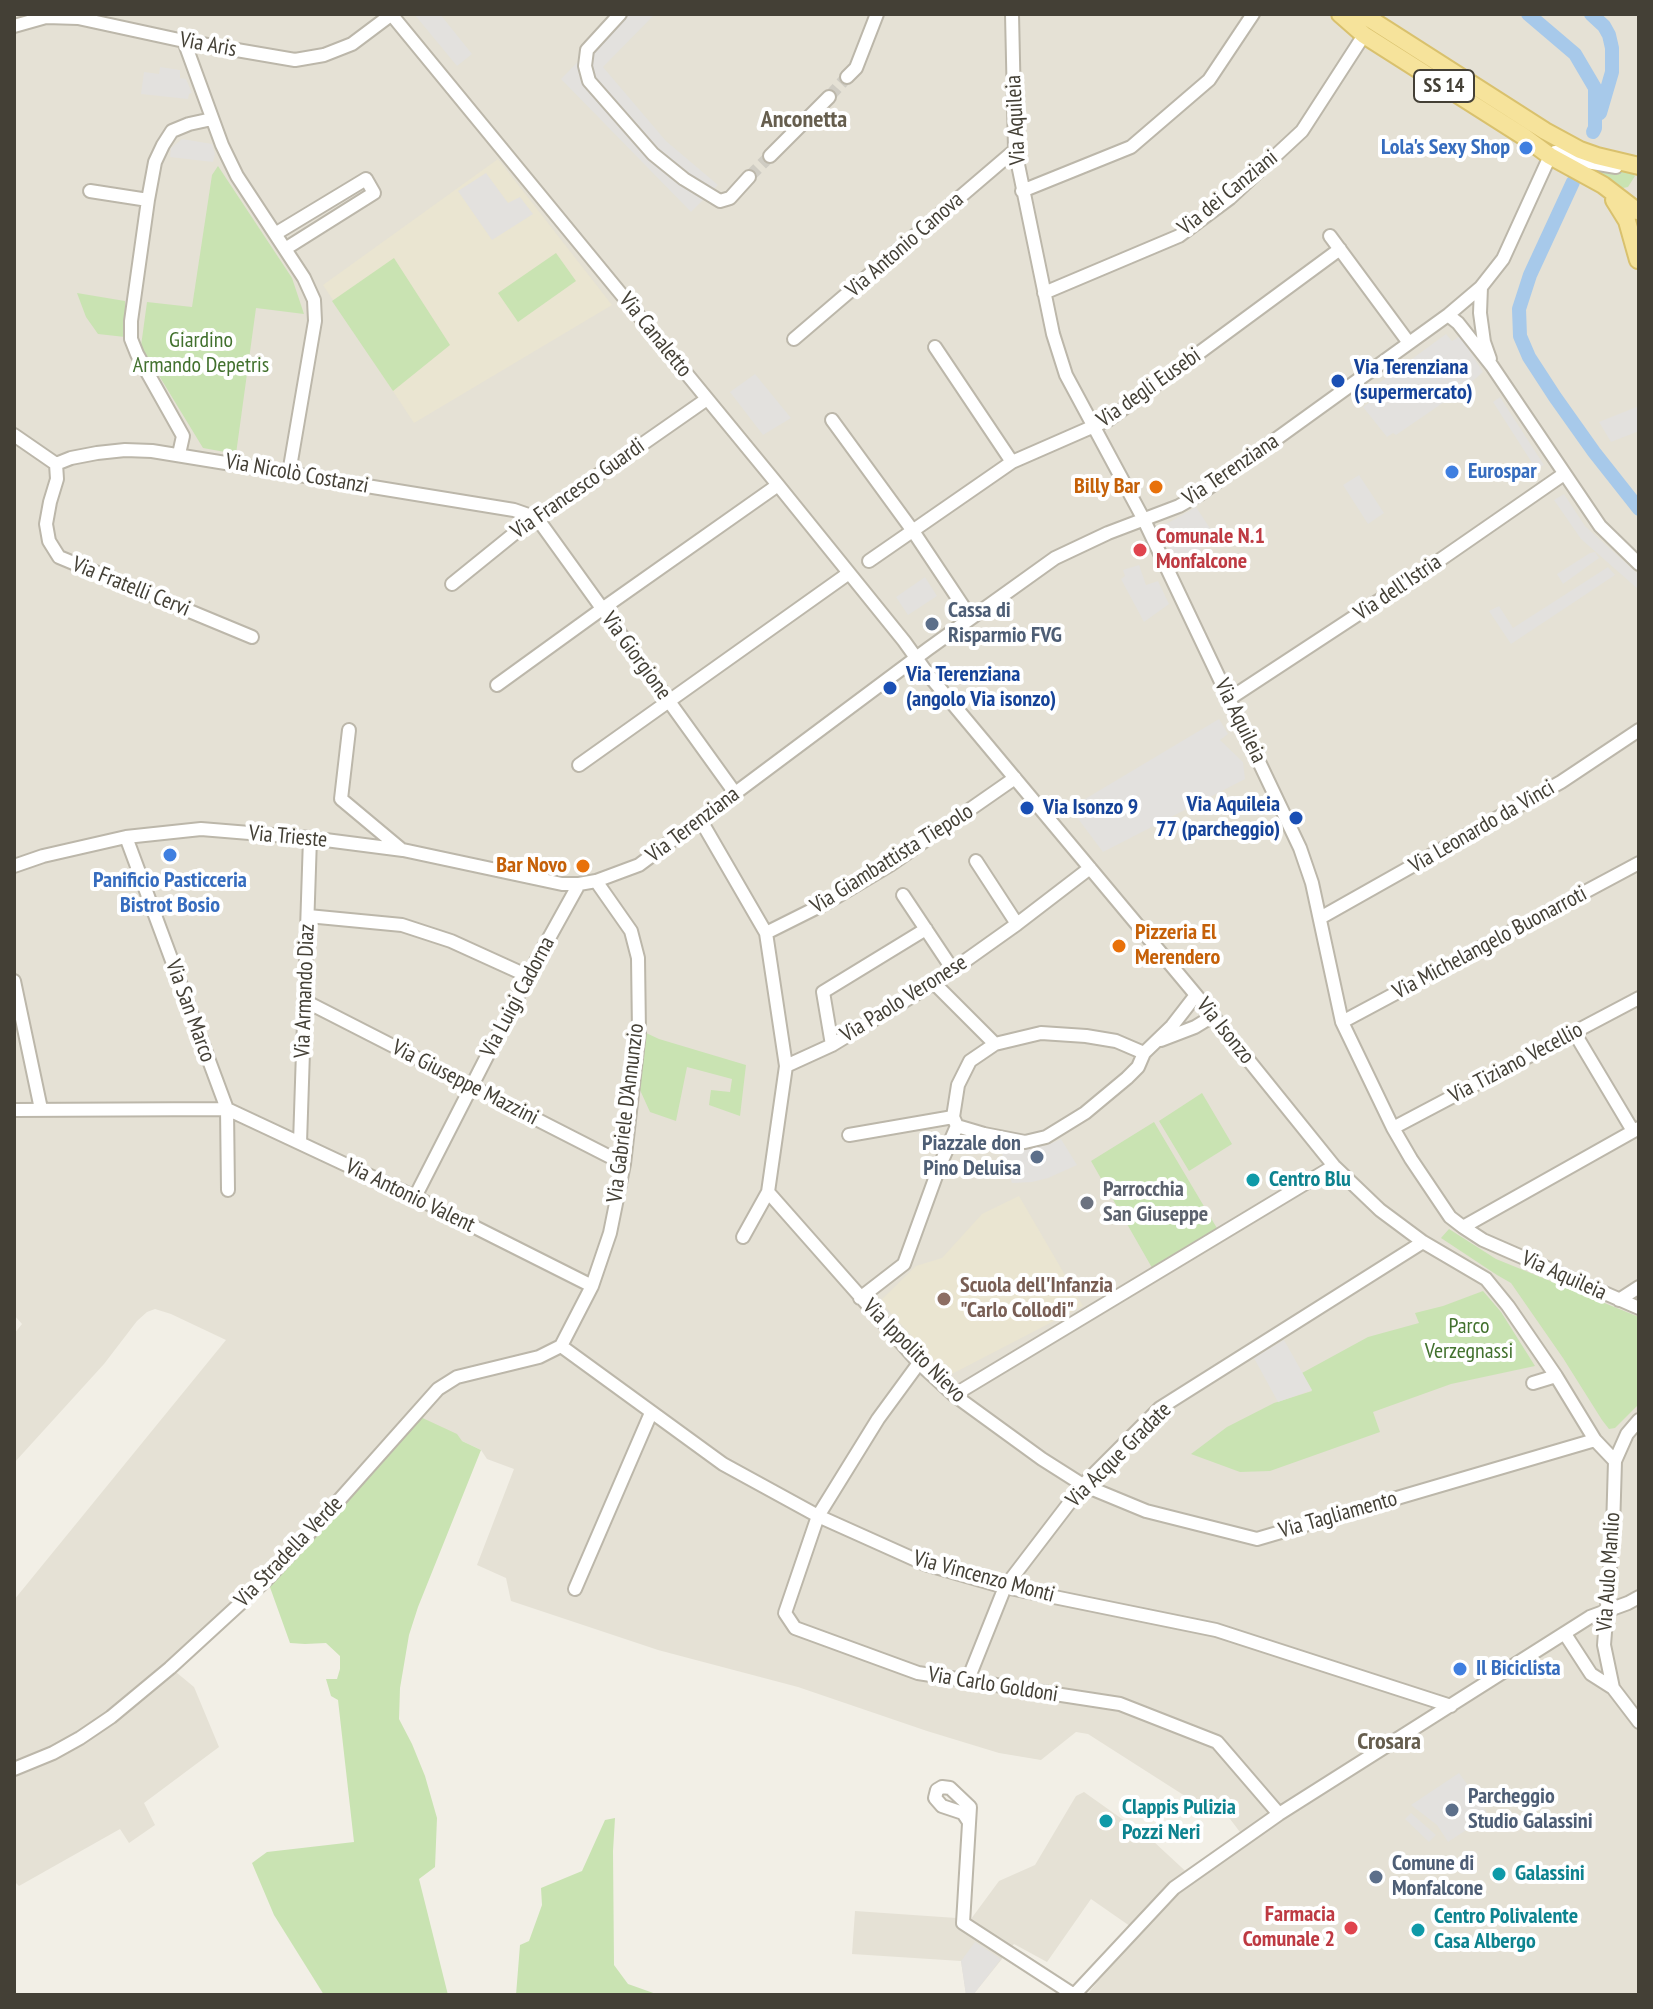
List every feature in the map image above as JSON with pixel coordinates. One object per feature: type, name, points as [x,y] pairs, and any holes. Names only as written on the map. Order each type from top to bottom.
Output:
[{"type":"main road","name":"SS 14","points":[[1340,14],[1364,35],[1550,156]]},
{"type":"main road","points":[[1359,14],[1545,131],[1580,150],[1636,166]]},
{"type":"main road","points":[[1550,156],[1603,185],[1638,214]]},
{"type":"main road","points":[[1603,185],[1627,221],[1639,258]]},
{"type":"main road","points":[[1638,192],[1638,214]]},
{"type":"street","name":"Via Aris","points":[[14,26],[46,17],[111,19],[184,41],[295,60],[324,55],[352,44],[392,14]]},
{"type":"street","name":"Via Canaletto","points":[[392,14],[917,657]]},
{"type":"street","points":[[620,14],[587,50],[585,66],[589,81],[653,154],[684,179],[720,201],[730,198],[749,177]]},
{"type":"street","points":[[847,77],[856,68],[877,14]]},
{"type":"street","name":"Via Aquileia","points":[[1012,14],[1015,150],[1053,334],[1066,375],[1144,520],[1300,848],[1312,883],[1342,1022],[1393,1128],[1450,1217],[1463,1227],[1483,1240],[1639,1308]]},
{"type":"street","points":[[1022,191],[1131,147],[1209,80],[1253,14]]},
{"type":"street","name":"Via dei Canziani","points":[[1044,293],[1179,236],[1230,198],[1302,131],[1364,35]]},
{"type":"street","points":[[184,41],[212,119],[237,176],[304,278],[314,300],[315,321],[289,473]]},
{"type":"street","points":[[770,156],[829,97]]},
{"type":"street","points":[[179,454],[183,436],[137,354],[131,339],[131,321],[155,162],[172,131],[212,119]]},
{"type":"street","name":"Via Antonio Canova","points":[[794,339],[1015,150]]},
{"type":"street","points":[[1550,156],[1563,152],[1604,166],[1636,166]]},
{"type":"street","name":"Via Terenziana","points":[[562,884],[596,881],[639,865],[1055,558],[1108,533],[1179,506],[1200,494],[1448,315],[1481,287],[1503,259],[1550,156]]},
{"type":"street","points":[[275,234],[366,179],[374,193],[285,249]]},
{"type":"street","points":[[90,191],[148,200]]},
{"type":"street","points":[[1330,236],[1409,343]]},
{"type":"street","name":"Via degli Eusebi","points":[[869,561],[1012,462],[1108,420],[1340,249]]},
{"type":"street","points":[[1481,287],[1480,313],[1484,342],[1492,366]]},
{"type":"street","points":[[1448,315],[1492,366],[1600,526],[1639,564]]},
{"type":"street","points":[[935,347],[1012,462]]},
{"type":"street","name":"Via Francesco Guardi","points":[[452,584],[515,533],[707,399]]},
{"type":"street","points":[[832,420],[913,531],[971,618]]},
{"type":"street","points":[[14,435],[56,464]]},
{"type":"street","name":"Via Nicolò Costanzi","points":[[56,464],[71,458],[125,450],[179,454],[514,510],[537,518]]},
{"type":"street","name":"Via Fratelli Cervi","points":[[56,464],[57,479],[46,524],[49,541],[59,557],[252,637]]},
{"type":"street","name":"Via dell'Istria","points":[[1229,699],[1424,571],[1564,474]]},
{"type":"street","points":[[497,685],[778,485]]},
{"type":"street","name":"Via Giorgione","points":[[537,518],[735,793]]},
{"type":"street","points":[[579,765],[849,573]]},
{"type":"street","name":"Via Isonzo","points":[[917,657],[927,673],[1196,995],[1334,1166],[1380,1210],[1423,1242],[1486,1279],[1556,1376],[1595,1440],[1615,1461]]},
{"type":"street","points":[[349,730],[341,799],[403,850]]},
{"type":"street","name":"Via Leonardo da Vinci","points":[[1320,918],[1561,782],[1639,730]]},
{"type":"street","name":"Via Giambattista Tiepolo","points":[[766,933],[828,902],[890,865],[1015,778]]},
{"type":"street","points":[[700,819],[766,933],[786,1066],[768,1192],[743,1237]]},
{"type":"street","name":"Via Trieste","points":[[14,866],[43,856],[126,837],[201,829],[403,850],[562,884]]},
{"type":"street","name":"Via San Marco","points":[[126,837],[227,1109],[228,1190]]},
{"type":"street","name":"Via Armando Diaz","points":[[300,1143],[310,838]]},
{"type":"street","points":[[976,861],[1017,924]]},
{"type":"street","name":"Via Michelangelo Buonarroti","points":[[1342,1022],[1639,863]]},
{"type":"street","name":"Via Paolo Veronese","points":[[786,1066],[832,1045],[934,983],[1090,868]]},
{"type":"street","name":"Via Gabriele D'Annunzio","points":[[561,1346],[592,1286],[610,1233],[624,1164],[639,1032],[638,958],[631,931],[596,881]]},
{"type":"street","name":"Via Luigi Cadorna","points":[[415,1197],[528,976],[579,884]]},
{"type":"street","points":[[903,895],[953,970]]},
{"type":"street","points":[[308,916],[402,925],[451,941],[528,976]]},
{"type":"street","points":[[832,1045],[823,992],[926,929]]},
{"type":"street","points":[[14,981],[41,1109]]},
{"type":"street","points":[[934,983],[995,1044]]},
{"type":"street","points":[[849,1135],[955,1121],[984,1134],[1025,1142],[1046,1137],[1085,1113],[1127,1078],[1138,1067],[1144,1053],[1158,1041],[1196,995]]},
{"type":"street","name":"Via Tiziano Vecellio","points":[[1393,1128],[1639,998]]},
{"type":"street","name":"Via Giuseppe Mazzini","points":[[305,1001],[624,1164]]},
{"type":"street","points":[[1158,1041],[1195,1027],[1213,1016]]},
{"type":"street","points":[[1463,1227],[1636,1130],[1574,1032]]},
{"type":"street","points":[[860,1298],[904,1264],[955,1121],[958,1085],[970,1061],[995,1044],[1041,1033],[1116,1041],[1144,1053]]},
{"type":"street","points":[[14,1110],[227,1109]]},
{"type":"street","name":"Via Antonio Valent","points":[[227,1109],[415,1197],[592,1286]]},
{"type":"street","points":[[954,1395],[1334,1166]]},
{"type":"street","name":"Via Ippolito Nievo","points":[[768,1192],[919,1363],[954,1395],[1083,1485]]},
{"type":"street","name":"Via Acque Gradate","points":[[967,1682],[1005,1587],[1083,1485],[1160,1408],[1423,1242]]},
{"type":"street","points":[[1619,1300],[1639,1287]]},
{"type":"street","name":"Via Vincenzo Monti","points":[[561,1346],[723,1464],[818,1516],[925,1564],[1005,1587],[1216,1630],[1451,1706]]},
{"type":"street","name":"Via Stradella Verde","points":[[14,1769],[80,1738],[170,1668],[267,1579],[438,1389],[457,1377],[539,1357],[561,1346]]},
{"type":"street","points":[[818,1516],[878,1419],[919,1363]]},
{"type":"street","points":[[1533,1383],[1556,1376]]},
{"type":"street","points":[[575,1589],[651,1413]]},
{"type":"street","name":"Via Aulo Manlio","points":[[1639,1420],[1627,1434],[1615,1461],[1604,1645],[1613,1688],[1639,1722]]},
{"type":"street","name":"Via Tagliamento","points":[[1083,1485],[1146,1511],[1257,1539],[1595,1440]]},
{"type":"street","name":"Via Carlo Goldoni","points":[[818,1516],[785,1613],[795,1628],[918,1673],[1120,1704],[1217,1742],[1279,1814]]},
{"type":"street","points":[[969,1822],[963,1923],[1074,1995],[1174,1888],[1279,1814],[1590,1617],[1639,1597]]},
{"type":"street","points":[[1565,1634],[1591,1674],[1613,1688]]},
{"type":"shaded area","points":[[14,14],[1639,14],[1639,1995],[1087,1995],[1137,1931],[1091,1899],[1047,1962],[1014,1944],[973,1995],[966,1995],[961,1961],[852,1954],[855,1911],[971,1919],[999,1881],[1035,1865],[1076,1796],[1084,1792],[1153,1841],[1194,1879],[1246,1840],[1227,1815],[1207,1810],[1088,1734],[1076,1732],[1041,1760],[999,1753],[798,1687],[658,1650],[511,1601],[506,1578],[477,1565],[514,1469],[487,1459],[481,1450],[462,1441],[325,1516],[171,1668],[194,1687],[219,1747],[144,1803],[155,1825],[129,1843],[120,1829],[19,1886],[14,1881],[14,1600],[226,1340],[171,1314],[155,1309],[147,1312],[14,1463],[14,1334],[22,1324],[14,1315]]},
{"type":"shaded area","points":[[414,14],[440,14],[472,54],[457,66]]},
{"type":"shaded area","points":[[625,14],[655,14],[603,67],[666,141],[718,185],[691,212],[561,79]]},
{"type":"shaded area","points":[[160,67],[180,70],[180,78],[186,79],[192,93],[188,99],[141,94],[144,72],[159,74]]},
{"type":"shaded area","points":[[182,139],[212,144],[215,154],[213,162],[170,157],[171,148]]},
{"type":"shaded area","points":[[498,159],[612,305],[414,423],[323,285]]},
{"type":"shaded area","points":[[486,173],[508,203],[520,197],[533,214],[492,240],[458,191]]},
{"type":"shaded area","points":[[1446,334],[1452,341],[1460,336],[1483,372],[1396,435],[1393,433],[1387,437],[1363,407],[1370,402],[1364,394]]},
{"type":"shaded area","points":[[755,374],[791,418],[763,435],[730,392]]},
{"type":"shaded area","points":[[1500,397],[1544,465],[1536,469],[1493,402]]},
{"type":"shaded area","points":[[1639,406],[1639,431],[1611,442],[1599,422]]},
{"type":"shaded area","points":[[1359,475],[1384,513],[1368,524],[1343,485]]},
{"type":"shaded area","points":[[1564,494],[1585,526],[1639,575],[1639,590],[1581,539],[1554,500]]},
{"type":"shaded area","points":[[1196,507],[1217,539],[1200,547],[1204,558],[1180,571],[1161,527]]},
{"type":"shaded area","points":[[1595,552],[1599,558],[1563,584],[1557,574]]},
{"type":"shaded area","points":[[1139,565],[1146,585],[1158,581],[1169,604],[1144,622],[1121,579],[1125,576],[1123,570]]},
{"type":"shaded area","points":[[1608,567],[1615,575],[1511,644],[1489,611],[1499,606],[1513,628]]},
{"type":"shaded area","points":[[925,577],[937,596],[908,615],[896,597]]},
{"type":"shaded area","points":[[1219,719],[1228,734],[1220,740],[1243,762],[1245,779],[1103,852],[1070,808]]},
{"type":"shaded area","name":"Piazzale don Pino Deluisa","points":[[1061,1139],[1077,1165],[1048,1178],[1012,1183],[999,1145],[1018,1148],[1046,1146]]},
{"type":"shaded area","points":[[1019,1196],[1083,1306],[948,1376],[880,1301],[916,1266],[942,1258],[982,1214]]},
{"type":"shaded area","points":[[1284,1340],[1312,1390],[1278,1402],[1254,1358]]},
{"type":"shaded area","name":"Parcheggio Studio Galassini","points":[[1459,1773],[1489,1815],[1448,1842],[1437,1825],[1411,1805]]},
{"type":"shaded area","points":[[1411,1813],[1436,1835],[1429,1842],[1405,1819]]},
{"type":"shaded area","points":[[975,1942],[1001,1959],[973,1995],[966,1995],[961,1961]]},
{"type":"green space","name":"Giardino Armando Depetris","points":[[218,166],[292,278],[304,314],[256,308],[236,454],[203,448],[141,346],[147,302],[192,307],[212,175]]},
{"type":"green space","points":[[1589,168],[1631,172],[1635,176],[1628,187],[1623,188]]},
{"type":"green space","points":[[556,253],[576,281],[518,322],[498,293]]},
{"type":"green space","points":[[394,258],[450,345],[393,391],[332,301]]},
{"type":"green space","points":[[77,293],[125,301],[125,337],[98,334],[86,317]]},
{"type":"green space","points":[[644,1032],[746,1065],[740,1116],[709,1105],[711,1090],[730,1092],[732,1079],[687,1067],[676,1121],[650,1112],[640,1090]]},
{"type":"green space","points":[[1202,1093],[1232,1144],[1189,1171],[1159,1121]]},
{"type":"green space","points":[[1154,1122],[1221,1235],[1155,1273],[1091,1161]]},
{"type":"green space","points":[[1449,1229],[1496,1259],[1639,1317],[1639,1404],[1615,1428],[1609,1429],[1602,1420],[1511,1283],[1441,1238]]},
{"type":"green space","name":"Parco Verzegnassi","points":[[1483,1291],[1501,1312],[1535,1366],[1451,1384],[1373,1412],[1380,1432],[1270,1471],[1240,1472],[1191,1454],[1227,1427],[1274,1403],[1312,1391],[1302,1373],[1368,1337],[1419,1323],[1415,1313]]},
{"type":"green space","points":[[414,1414],[457,1434],[462,1441],[481,1450],[418,1607],[409,1635],[400,1688],[399,1719],[425,1776],[437,1818],[435,1867],[419,1879],[448,1995],[324,1995],[274,1915],[252,1863],[267,1852],[354,1842],[338,1700],[331,1696],[326,1679],[337,1679],[340,1656],[326,1643],[290,1643],[267,1579]]},
{"type":"green space","points":[[615,1818],[614,1965],[628,1984],[659,1995],[516,1995],[520,1945],[529,1941],[542,1905],[541,1888],[582,1871],[605,1820]]},
{"type":"waterway","points":[[1528,14],[1575,54],[1595,88],[1593,132]]},
{"type":"waterway","points":[[1591,14],[1604,26],[1612,48],[1612,72],[1600,113]]},
{"type":"waterway","points":[[1573,182],[1530,275],[1519,309],[1520,336],[1529,357],[1555,397],[1639,509]]},
{"type":"tunnel","points":[[829,97],[847,77]]},
{"type":"tunnel","points":[[749,177],[770,156]]},
{"type":"place","name":"Lola's Sexy Shop","points":[[1526,148]]},
{"type":"place","name":"Via Terenziana (supermercato)","points":[[1338,381]]},
{"type":"place","name":"Eurospar","points":[[1452,472]]},
{"type":"place","name":"Billy Bar","points":[[1156,487]]},
{"type":"place","name":"Comunale N.1 Monfalcone","points":[[1140,550]]},
{"type":"place","name":"Cassa di Risparmio FVG","points":[[932,624]]},
{"type":"place","name":"Via Terenziana (angolo Via isonzo)","points":[[890,688]]},
{"type":"place","name":"Via Isonzo 9","points":[[1027,808]]},
{"type":"place","name":"Via Aquileia 77 (parcheggio)","points":[[1296,818]]},
{"type":"place","name":"Panificio Pasticceria Bistrot Bosio","points":[[170,855]]},
{"type":"place","name":"Bar Novo","points":[[583,866]]},
{"type":"place","name":"Pizzeria El Merendero","points":[[1119,946]]},
{"type":"place","name":"Piazzale don Pino Deluisa","points":[[1037,1157]]},
{"type":"place","name":"Centro Blu","points":[[1253,1180]]},
{"type":"place","name":"Parrocchia San Giuseppe","points":[[1087,1203]]},
{"type":"place","name":"Scuola dell'Infanzia \"Carlo Collodi\"","points":[[944,1299]]},
{"type":"place","name":"Il Biciclista","points":[[1460,1669]]},
{"type":"place","name":"Parcheggio Studio Galassini","points":[[1452,1810]]},
{"type":"place","name":"Clappis Pulizia Pozzi Neri","points":[[1106,1821]]},
{"type":"place","name":"Galassini","points":[[1499,1874]]},
{"type":"place","name":"Comune di Monfalcone","points":[[1376,1877]]},
{"type":"place","name":"Farmacia Comunale 2","points":[[1351,1928]]},
{"type":"place","name":"Centro Polivalente Casa Albergo","points":[[1418,1930]]},
{"type":"district","name":"Anconetta","points":[[804,120]]},
{"type":"district","name":"Crosara","points":[[1389,1742]]}]
